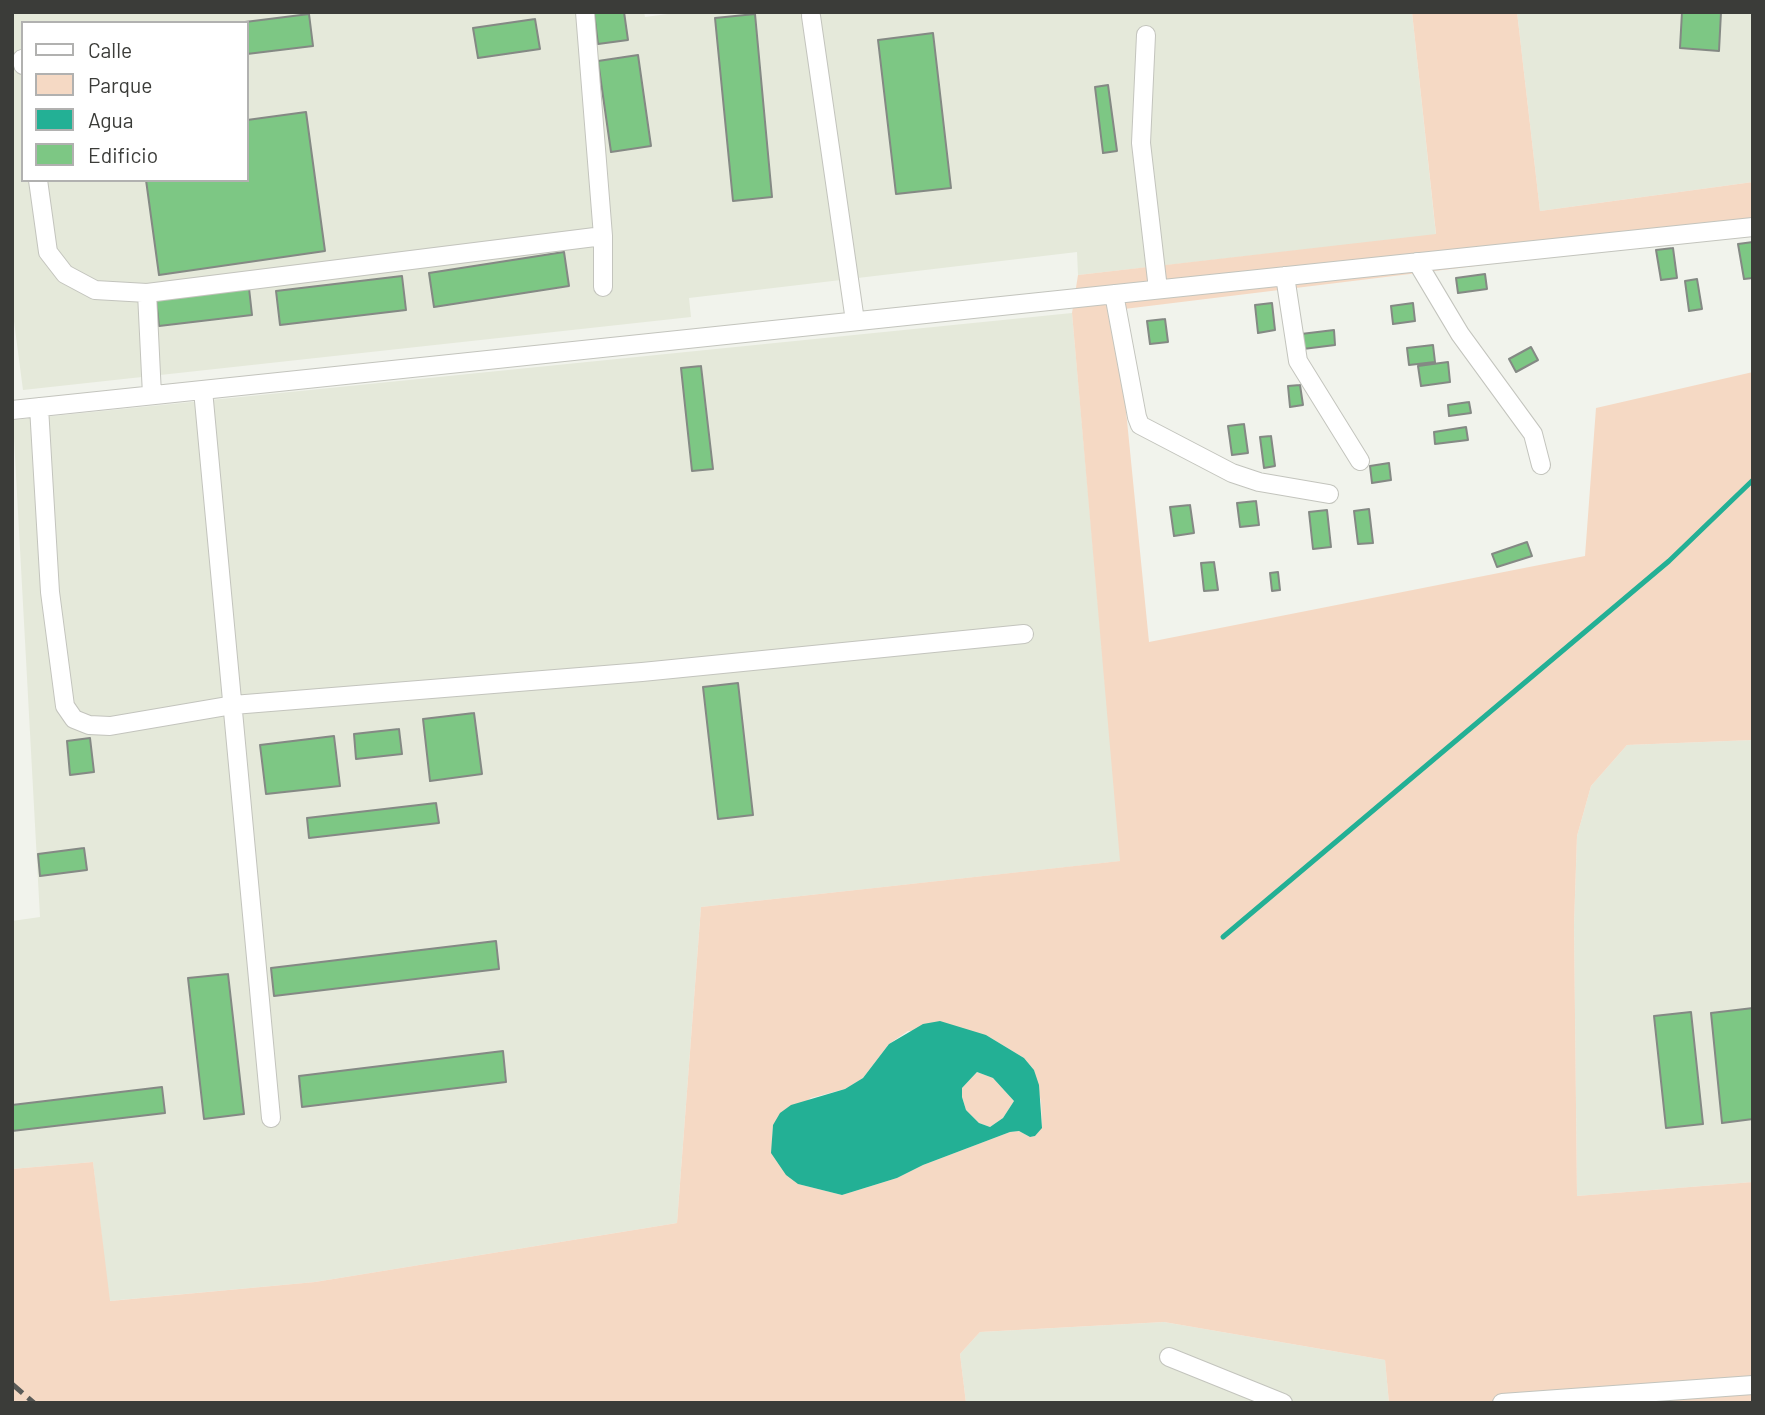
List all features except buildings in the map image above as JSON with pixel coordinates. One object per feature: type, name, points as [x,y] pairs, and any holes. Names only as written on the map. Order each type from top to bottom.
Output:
[{"type":"street","points":[[585,12],[603,236],[603,287]]},
{"type":"street","points":[[811,16],[855,321]]},
{"type":"street","points":[[1146,35],[1141,142],[1158,289]]},
{"type":"street","points":[[38,182],[48,252],[65,274],[95,290],[147,293],[603,236]]},
{"type":"street","points":[[12,410],[1753,227]]},
{"type":"street","points":[[1417,262],[1460,334],[1533,434],[1541,465]]},
{"type":"street","points":[[1285,276],[1298,361],[1360,461]]},
{"type":"street","points":[[147,293],[152,395]]},
{"type":"street","points":[[1114,294],[1136,418],[1140,425],[1232,472],[1259,482],[1329,494]]},
{"type":"street","points":[[203,390],[271,1118]]},
{"type":"street","points":[[40,407],[50,592],[65,706],[74,719],[89,725],[110,726],[233,705],[629,673],[1024,634]]},
{"type":"street","points":[[1169,1357],[1283,1403]]},
{"type":"street","points":[[1502,1403],[1753,1385]]},
{"type":"shaded area","points":[[12,12],[644,12],[645,17],[683,12],[1412,12],[1436,235],[1078,275],[1077,252],[689,298],[691,317],[23,390],[12,306]]},
{"type":"shaded area","points":[[1517,12],[1753,12],[1753,182],[1540,211]]},
{"type":"shaded area","points":[[1072,313],[1121,861],[701,907],[677,1223],[315,1282],[109,1301],[93,1162],[12,1169],[12,921],[40,917],[13,420]]},
{"type":"shaded area","points":[[1753,740],[1753,1182],[1577,1196],[1574,925],[1577,836],[1591,786],[1627,745]]},
{"type":"shaded area","points":[[1164,1322],[1385,1360],[1389,1403],[966,1403],[960,1354],[980,1332]]},
{"type":"green space","points":[[1412,12],[1517,12],[1540,211],[1753,182],[1753,232],[1116,310],[1149,642],[1585,556],[1596,408],[1753,372],[1753,740],[1627,745],[1591,786],[1577,836],[1574,925],[1577,1196],[1753,1182],[1753,1403],[1389,1403],[1385,1360],[1164,1322],[980,1332],[960,1354],[966,1403],[12,1403],[12,1169],[93,1162],[110,1301],[315,1282],[677,1223],[701,907],[1120,861],[1072,313],[1078,275],[1436,234]],"holes":[[[908,1031],[986,1035],[1024,1058],[1034,1070],[1041,1102],[1042,1127],[1035,1136],[1030,1137],[1019,1131],[1010,1132],[923,1165],[897,1178],[842,1195],[798,1184],[772,1138],[773,1125],[811,1098],[845,1089],[863,1078],[889,1044]]]},
{"type":"green space","points":[[977,1072],[993,1078],[1014,1101],[1003,1118],[990,1127],[979,1123],[966,1110],[962,1097],[962,1088]]},
{"type":"water","points":[[940,1021],[986,1035],[1024,1058],[1034,1070],[1039,1085],[1042,1128],[1035,1136],[1030,1137],[1019,1131],[1010,1132],[923,1165],[897,1178],[842,1195],[798,1184],[786,1175],[771,1153],[773,1125],[780,1113],[791,1105],[845,1089],[863,1078],[889,1044],[923,1024]],"holes":[[[977,1072],[993,1078],[1014,1101],[1003,1118],[990,1127],[979,1123],[966,1110],[962,1088]]]},
{"type":"waterway","points":[[1223,937],[1669,561],[1753,480]]},
{"type":"railway","points":[[12,1384],[34,1403]]}]
